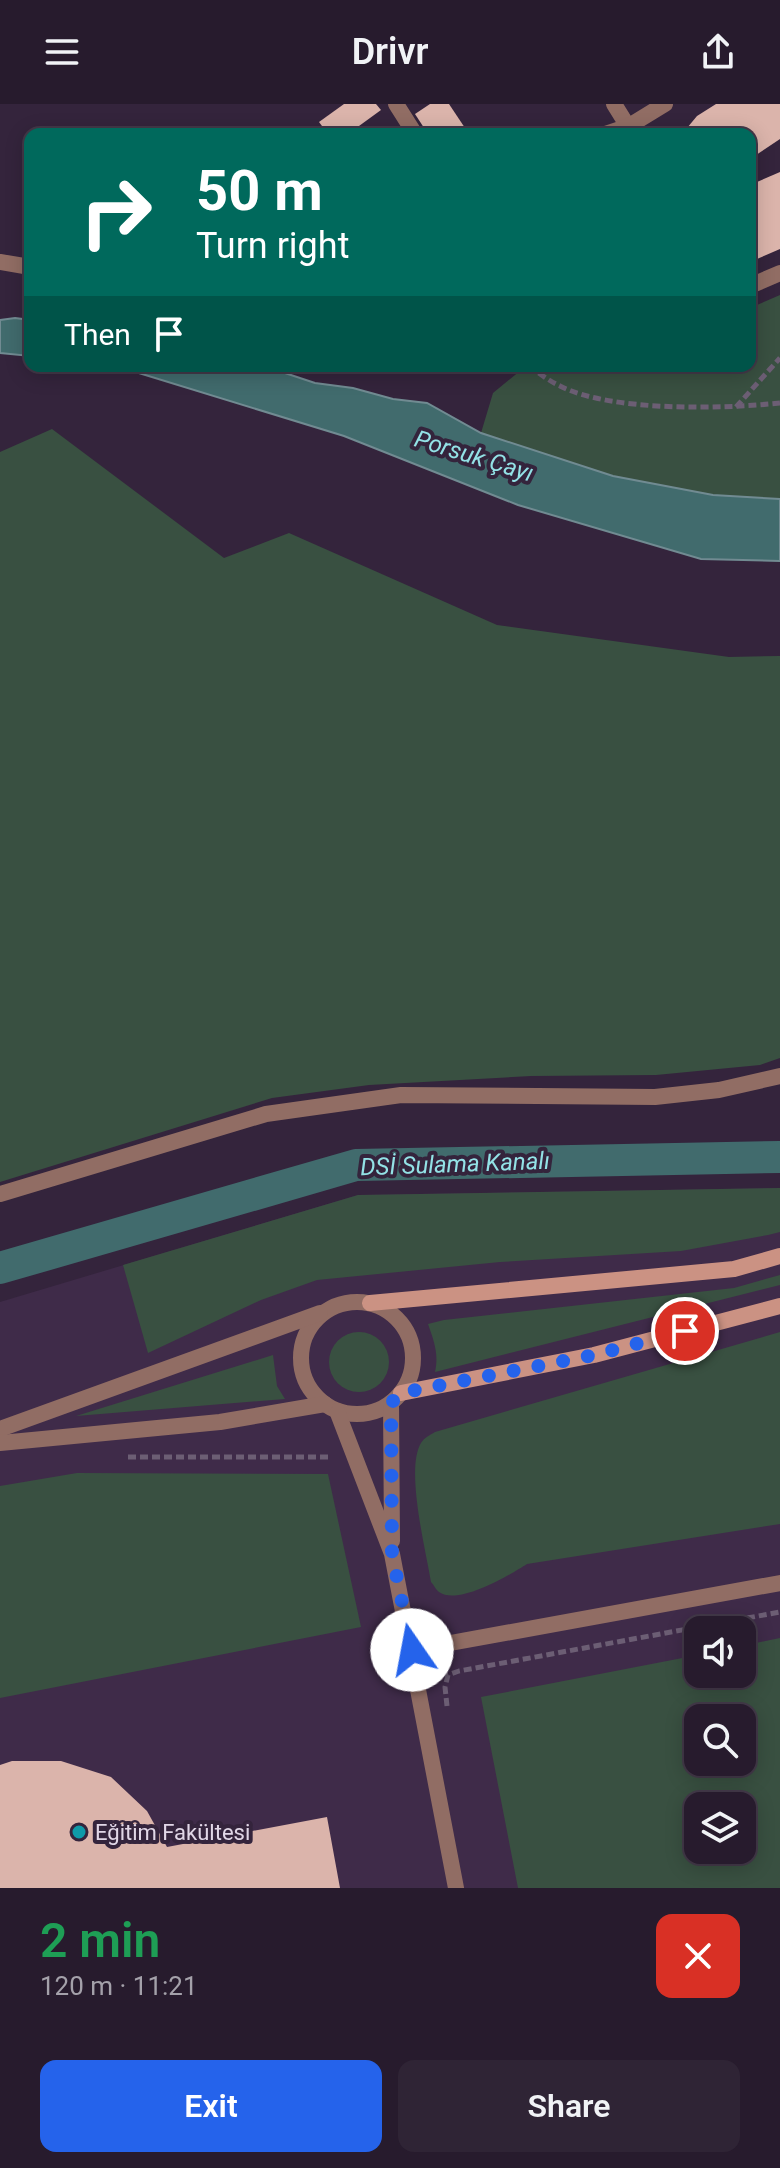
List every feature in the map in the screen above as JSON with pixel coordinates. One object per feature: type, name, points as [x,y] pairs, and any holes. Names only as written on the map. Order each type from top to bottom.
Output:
[{"type":"street","points":[[396,104],[411,128]]},
{"type":"street","points":[[614,104],[630,128]]},
{"type":"street","points":[[634,128],[665,104]]},
{"type":"street","points":[[0,262],[24,266]]},
{"type":"street","points":[[756,283],[780,273]]},
{"type":"street","points":[[0,1194],[266,1114],[401,1095],[655,1097],[719,1090],[780,1076]]},
{"type":"street","points":[[0,1429],[329,1309],[356,1302],[734,1269],[780,1256]]},
{"type":"street","points":[[370,1303],[395,1317],[410,1340],[412,1368],[396,1398],[392,1554]]},
{"type":"street","points":[[0,1443],[220,1422],[331,1407],[365,1414],[396,1398],[594,1355],[780,1306]]},
{"type":"street","points":[[329,1309],[309,1329],[301,1356],[306,1383],[331,1407],[355,1457],[392,1554],[456,1888]]},
{"type":"street","points":[[412,1650],[780,1583]]},
{"type":"path","points":[[736,408],[780,358]]},
{"type":"path","points":[[538,372],[561,387],[605,400],[736,408],[780,403]]},
{"type":"path","points":[[116,1457],[355,1457]]},
{"type":"path","points":[[447,1707],[445,1687],[448,1675],[459,1671],[780,1612]]},
{"type":"shaded area","points":[[780,295],[780,499],[713,495],[613,476],[481,433],[493,393],[519,372],[756,372],[756,305]]},
{"type":"shaded area","points":[[52,429],[224,558],[289,533],[497,625],[729,657],[780,656],[780,1058],[760,1065],[656,1075],[531,1076],[369,1085],[272,1098],[0,1182],[0,452]]},
{"type":"shaded area","points":[[780,1188],[780,1888],[0,1888],[0,1302],[358,1195]]},
{"type":"shaded area","points":[[780,1188],[780,1232],[681,1251],[500,1262],[317,1280],[261,1300],[148,1353],[123,1265],[358,1195]]},
{"type":"shaded area","points":[[780,1275],[780,1285],[435,1372],[436,1353],[428,1324],[734,1288]]},
{"type":"shaded area","points":[[359,1332],[371,1334],[380,1341],[387,1350],[387,1374],[380,1383],[371,1390],[359,1392],[347,1390],[338,1383],[331,1374],[329,1362],[331,1350],[338,1341],[347,1334]]},
{"type":"shaded area","points":[[780,1332],[780,1524],[527,1564],[484,1587],[458,1595],[439,1592],[431,1582],[418,1511],[415,1471],[421,1443],[427,1437],[435,1432]]},
{"type":"shaded area","points":[[273,1355],[277,1386],[285,1399],[76,1416]]},
{"type":"shaded area","points":[[77,1473],[328,1474],[361,1627],[0,1698],[0,1486]]},
{"type":"shaded area","points":[[780,1638],[780,1888],[518,1888],[481,1697],[684,1658],[684,1688],[756,1688],[756,1643]]},
{"type":"water","points":[[24,319],[24,355],[0,353],[0,320]]},
{"type":"water","name":"Porsuk Çayı","points":[[136,372],[282,372],[315,383],[427,403],[481,433],[613,476],[713,495],[780,499],[780,561],[701,559],[518,505],[344,436]]},
{"type":"building","points":[[344,104],[376,104],[381,110],[356,128],[324,128],[319,122]]},
{"type":"building","points":[[430,104],[449,104],[465,128],[424,128],[415,114]]},
{"type":"building","points":[[716,104],[780,104],[780,139],[756,155],[756,128],[687,128],[697,116]]},
{"type":"building","points":[[780,172],[780,249],[756,259],[756,182]]},
{"type":"building","name":"Eğitim Fakültesi","points":[[12,1761],[61,1761],[111,1777],[147,1811],[167,1847],[327,1817],[340,1888],[0,1888],[0,1765]]},
{"type":"waterway","name":"DSİ Sulama Kanalı","points":[[0,1268],[356,1165],[780,1157]]},
{"type":"place","name":"Eğitim Fakültesi","points":[[79,1832]]},
{"type":"route","points":[[412,1650],[392,1554],[391,1403],[401,1393],[594,1355],[685,1331]]}]
